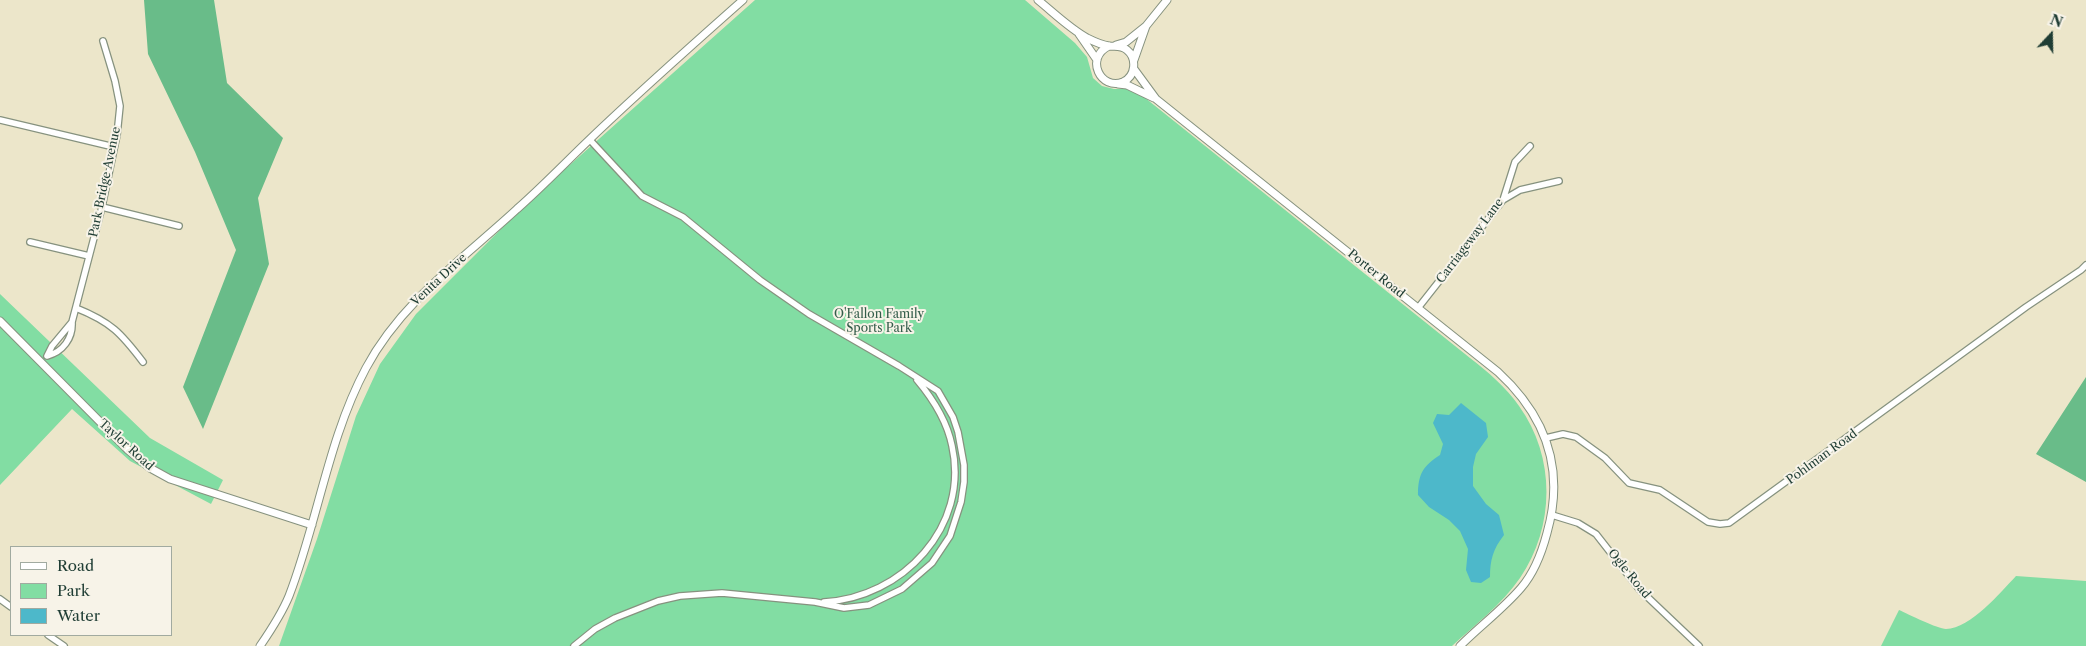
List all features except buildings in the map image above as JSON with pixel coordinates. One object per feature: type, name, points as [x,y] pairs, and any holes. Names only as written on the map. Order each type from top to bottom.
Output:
[{"type":"street","name":"Venita Drive","points":[[260,646],[289,597],[337,441],[354,393],[367,366],[385,337],[409,308],[431,286],[743,0]]},
{"type":"street","points":[[1038,0],[1077,32],[1097,60]]},
{"type":"street","points":[[1146,26],[1138,44],[1134,65],[1128,78],[1117,83],[1110,82],[1100,75],[1097,70],[1099,53],[1112,46],[1126,42],[1146,26],[1167,0]]},
{"type":"street","points":[[1077,32],[1112,46],[1128,50],[1134,65]]},
{"type":"street","name":"Park Bridge Avenue","points":[[41,363],[72,322],[102,207],[114,147],[120,106],[103,41]]},
{"type":"street","name":"Porter Road","points":[[1134,65],[1156,99]]},
{"type":"street","name":"Porter Road","points":[[1117,83],[1127,85],[1156,99],[1511,384],[1530,408],[1546,438],[1554,478],[1552,515],[1544,543],[1534,568],[1521,588],[1460,646]]},
{"type":"street","points":[[0,120],[114,147]]},
{"type":"street","points":[[574,646],[595,629],[615,618],[644,606],[680,596],[722,593],[816,602],[844,608],[869,605],[891,596],[924,572],[950,536],[961,502],[964,482],[962,447],[953,417],[938,391],[794,304],[760,280],[683,217],[642,196],[590,140]]},
{"type":"street","name":"Carriageway Lane","points":[[1418,308],[1503,200],[1515,162],[1530,146]]},
{"type":"street","points":[[1503,200],[1520,190],[1559,181]]},
{"type":"street","points":[[102,207],[179,226]]},
{"type":"street","points":[[30,242],[89,256]]},
{"type":"street","name":"Pohlman Road","points":[[1546,438],[1563,434],[1576,437],[1605,458],[1629,483],[1660,490],[1708,522],[1720,524],[1729,522],[2026,306],[2086,265]]},
{"type":"street","points":[[76,308],[97,316],[118,331],[144,362]]},
{"type":"street","name":"Taylor Road","points":[[0,321],[128,450],[150,468],[170,479],[194,488],[312,525]]},
{"type":"street","points":[[816,602],[840,601],[859,596],[893,581],[910,569],[922,557],[940,529],[952,493],[955,462],[952,446],[938,410],[916,378]]},
{"type":"street","name":"Ogle Road","points":[[1552,515],[1578,522],[1596,534],[1639,589],[1699,646]]},
{"type":"street","points":[[49,636],[64,646]]},
{"type":"green space","points":[[144,0],[214,0],[227,83],[283,138],[258,198],[269,264],[203,429],[183,387],[236,250],[195,152],[148,54]]},
{"type":"green space","name":"O'Fallon Family Sports Park","points":[[755,0],[1025,0],[1075,43],[1087,57],[1093,78],[1102,86],[1114,89],[1127,89],[1144,97],[1483,369],[1503,386],[1514,399],[1531,426],[1540,447],[1545,469],[1546,492],[1545,515],[1540,537],[1532,558],[1513,588],[1488,614],[1452,646],[279,646],[317,539],[356,416],[380,364],[416,314],[527,203]]},
{"type":"green space","points":[[0,294],[150,438],[223,480],[211,504],[130,461],[72,409],[0,485]]},
{"type":"green space","points":[[2086,377],[2086,482],[2036,454]]},
{"type":"green space","points":[[2016,576],[2086,581],[2086,646],[1881,646],[1899,610],[1942,628],[1956,627],[1975,616]]},
{"type":"water","points":[[1461,403],[1486,423],[1488,437],[1476,454],[1473,467],[1473,486],[1486,504],[1499,515],[1504,535],[1493,555],[1490,577],[1481,583],[1471,582],[1466,570],[1468,549],[1460,531],[1449,520],[1429,507],[1418,495],[1420,476],[1429,463],[1440,455],[1443,444],[1433,423],[1437,414],[1449,415]]}]
